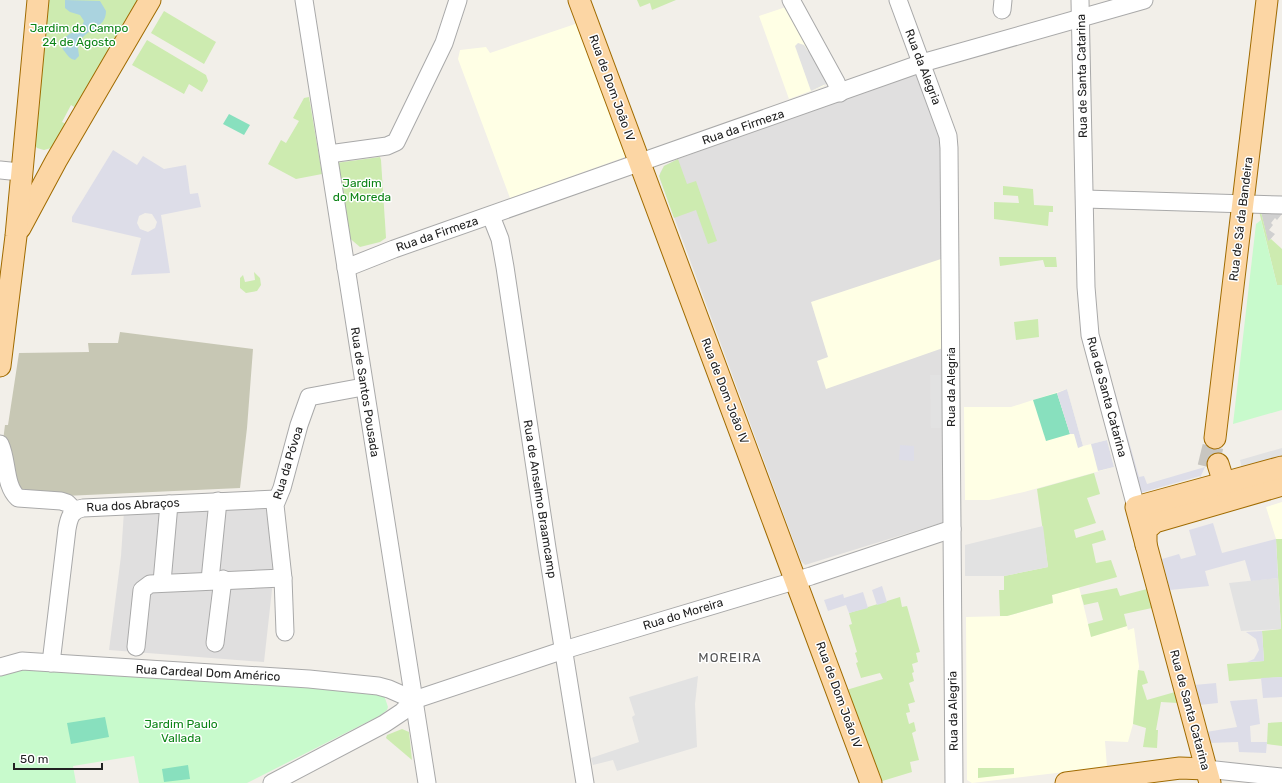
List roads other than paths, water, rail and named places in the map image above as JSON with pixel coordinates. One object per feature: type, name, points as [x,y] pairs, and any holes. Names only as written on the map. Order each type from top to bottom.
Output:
[{"type":"main road","points":[[0,366],[16,236],[10,171],[23,150],[38,0]]},
{"type":"main road","points":[[16,236],[56,161],[150,0]]},
{"type":"main road","name":"Rua de Dom João IV","points":[[579,0],[871,783]]},
{"type":"main road","name":"Rua de Sá da Bandeira","points":[[1215,438],[1267,0]]},
{"type":"main road","points":[[23,150],[28,155],[41,161],[56,161]]},
{"type":"main road","points":[[1136,507],[1199,489],[1216,471],[1282,467]]},
{"type":"main road","points":[[1216,471],[1238,498]]},
{"type":"main road","points":[[1146,545],[1146,530],[1155,522],[1282,486]]},
{"type":"main road","name":"Rua de Santa Catarina","points":[[1136,507],[1208,776]]},
{"type":"main road","points":[[1066,783],[1180,768],[1208,776]]},
{"type":"street","name":"Rua de Santos Pousada","points":[[304,0],[329,154],[363,387],[426,783]]},
{"type":"street","points":[[329,154],[387,146],[396,142],[444,43],[458,0]]},
{"type":"street","points":[[792,0],[836,82],[840,93]]},
{"type":"street","name":"Rua da Alegria","points":[[898,0],[948,136],[949,148],[954,783]]},
{"type":"street","name":"Rua de Santa Catarina","points":[[1080,0],[1086,287],[1090,335],[1136,507]]},
{"type":"street","name":"Rua da Firmeza","points":[[346,268],[394,249],[840,93],[1001,34],[1080,17],[1144,0]]},
{"type":"street","points":[[1085,199],[1282,205]]},
{"type":"street","name":"Rua de Anselmo Braamcamp","points":[[491,216],[500,239],[505,267],[585,783]]},
{"type":"street","name":"Rua da Póvoa","points":[[285,632],[284,578],[274,510],[276,499],[282,488],[299,425],[309,396],[363,387]]},
{"type":"street","points":[[0,444],[14,495],[22,500],[61,501],[67,503],[74,510]]},
{"type":"street","name":"Rua dos Abraços","points":[[51,663],[66,529],[69,518],[74,510],[83,508],[276,499]]},
{"type":"street","points":[[215,644],[218,501]]},
{"type":"street","points":[[162,582],[169,504]]},
{"type":"street","name":"Rua do Moreira","points":[[414,700],[564,650],[796,580],[952,529]]},
{"type":"street","points":[[136,646],[142,590],[150,584],[162,582],[284,578]]},
{"type":"street","name":"Rua Cardeal Dom Américo","points":[[0,667],[22,661],[309,679],[384,687],[414,700]]},
{"type":"street","points":[[272,783],[384,724],[402,712],[414,700]]},
{"type":"street","points":[[1208,776],[1282,777]]},
{"type":"water","points":[[65,0],[100,1],[106,11],[105,17],[99,26],[85,35],[82,39],[78,47],[79,56],[75,60],[67,55],[62,47],[62,43],[69,34],[81,28],[84,21],[80,15],[70,12],[65,8]]},
{"type":"tunnel","points":[[1208,467],[1215,438]]},
{"type":"district","name":"MOREIRA","points":[[730,657]]},
{"type":"park label","name":"Jardim do Campo 24 de Agosto","points":[[79,35]]},
{"type":"park label","name":"Jardim do Moreda","points":[[362,190]]},
{"type":"park label","name":"Jardim Paulo Vallada","points":[[181,731]]}]
